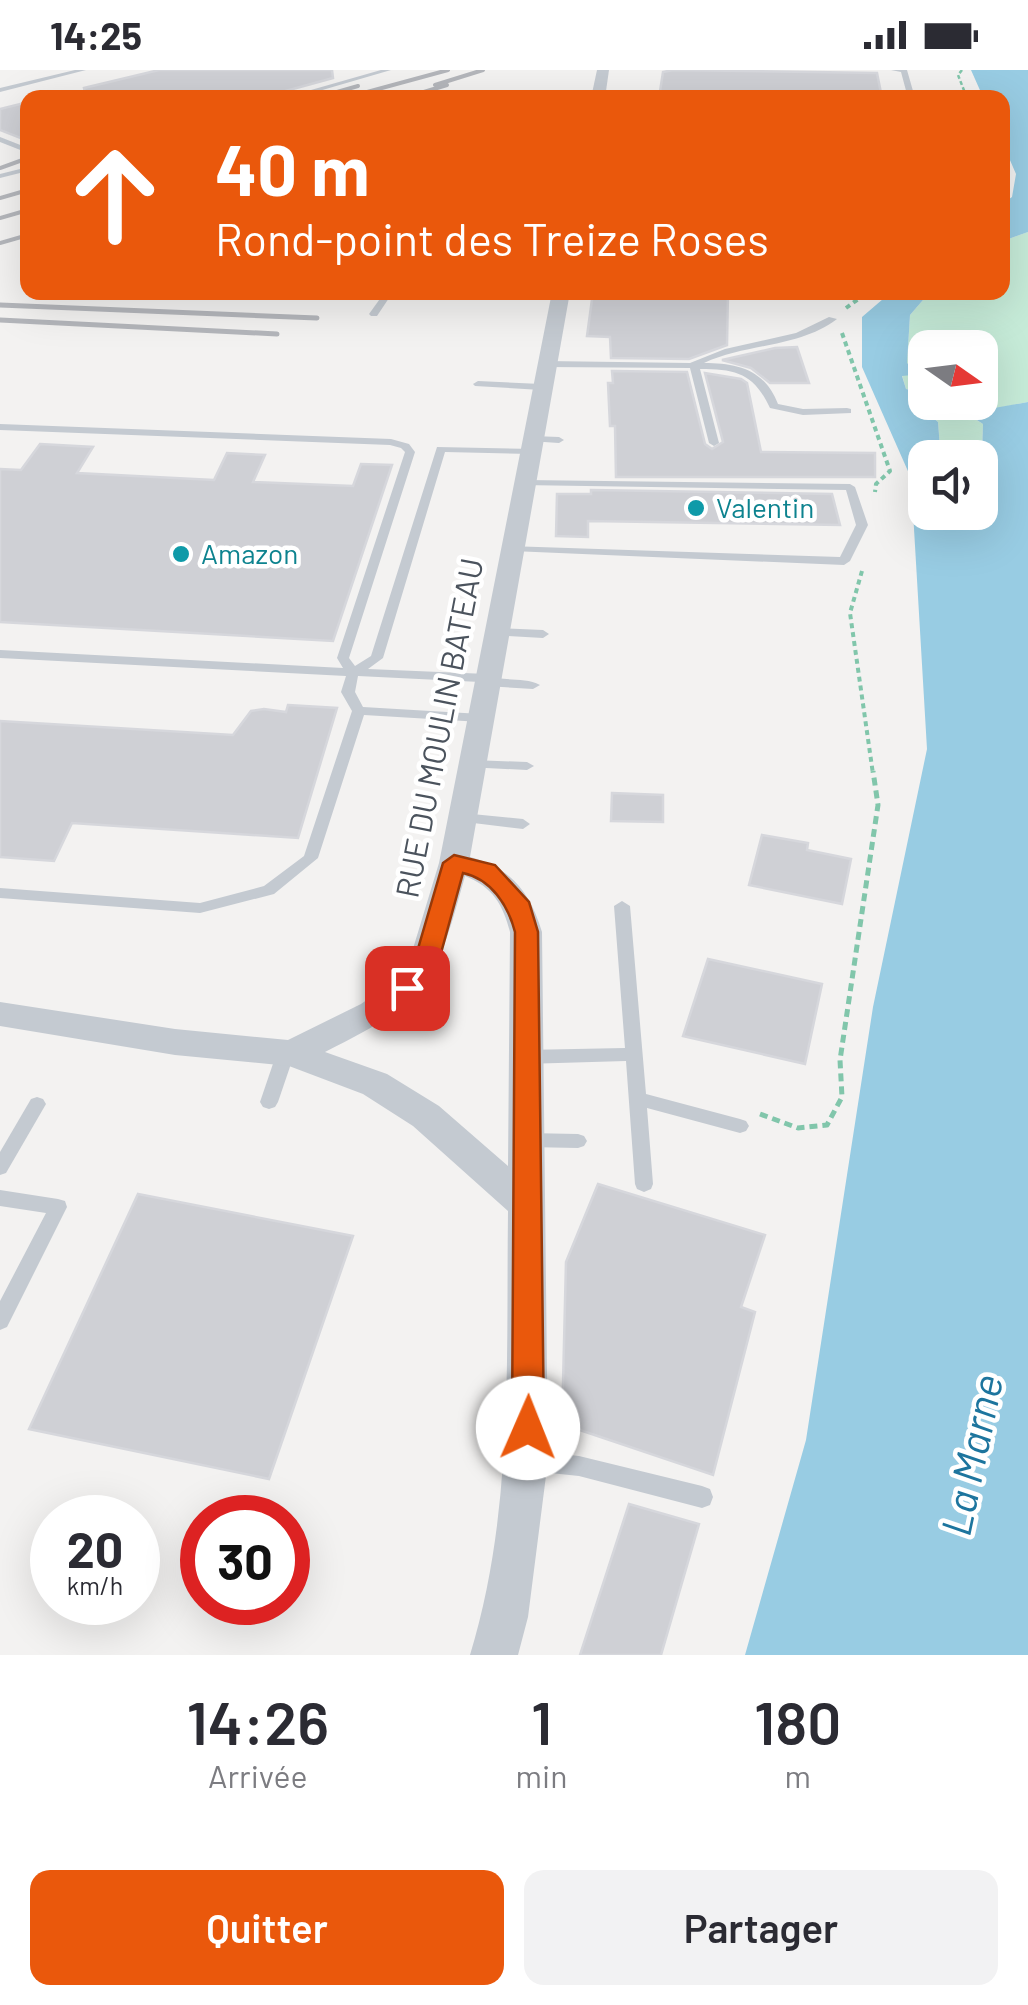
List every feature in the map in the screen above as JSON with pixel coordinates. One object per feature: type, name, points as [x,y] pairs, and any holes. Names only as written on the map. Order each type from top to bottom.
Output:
[{"type":"street","name":"RUE DU MOULIN BATEAU","points":[[289,1052],[373,1013],[407,988],[428,953],[454,863],[525,484],[541,444],[544,376],[559,300]]},
{"type":"street","points":[[454,863],[487,870],[520,908],[526,932],[527,1460],[505,1617],[494,1655]]},
{"type":"street","points":[[0,1014],[175,1042],[289,1052],[375,1084],[426,1116],[528,1206]]},
{"type":"lane","points":[[0,90],[84,70]]},
{"type":"lane","points":[[315,90],[388,70]]},
{"type":"lane","points":[[894,70],[904,70],[910,90]]},
{"type":"lane","points":[[374,314],[384,300]]},
{"type":"lane","points":[[694,364],[723,350],[806,333],[832,320]]},
{"type":"lane","points":[[694,364],[714,443]]},
{"type":"lane","points":[[478,384],[694,364],[731,366],[766,386],[774,406],[784,410],[846,412]]},
{"type":"lane","points":[[0,428],[391,442],[441,448],[541,444]]},
{"type":"lane","points":[[353,672],[343,658],[410,452],[405,446]]},
{"type":"lane","points":[[0,893],[200,908],[269,890],[311,858],[358,711],[348,692],[353,672],[377,658],[441,448]]},
{"type":"lane","points":[[512,548],[844,561],[862,525],[850,487],[525,484]]},
{"type":"lane","points":[[495,632],[543,634]]},
{"type":"lane","points":[[0,654],[534,685]]},
{"type":"lane","points":[[358,711],[480,718]]},
{"type":"lane","points":[[472,764],[528,766]]},
{"type":"lane","points":[[462,818],[523,824]]},
{"type":"lane","points":[[622,906],[644,1184]]},
{"type":"lane","points":[[269,1102],[289,1052]]},
{"type":"lane","points":[[524,1056],[634,1054]]},
{"type":"lane","points":[[636,1099],[746,1118]]},
{"type":"lane","points":[[0,1168],[36,1104]]},
{"type":"lane","points":[[525,1140],[578,1141]]},
{"type":"lane","points":[[0,1198],[58,1208],[0,1320]]},
{"type":"lane","points":[[527,1460],[578,1466],[702,1497]]},
{"type":"path","points":[[856,300],[845,308],[842,338],[879,430],[890,471],[876,484],[875,498]]},
{"type":"path","points":[[746,1118],[798,1128],[827,1125],[842,1097],[840,1060],[878,805],[850,613],[864,561]]},
{"type":"green space","points":[[1028,232],[1028,402],[998,408],[998,330],[909,330],[910,315],[923,300],[1010,300],[1010,238]]},
{"type":"green space","points":[[936,420],[977,420],[983,424],[982,440],[939,440]]},
{"type":"water","points":[[971,70],[1028,70],[1028,232],[1010,238],[1010,198],[1016,174],[1010,160],[1010,90],[980,90]]},
{"type":"water","points":[[882,300],[923,300],[910,315],[908,375],[902,376],[908,389],[908,420],[936,420],[939,440],[908,440],[908,471],[862,367],[862,317]]},
{"type":"water","name":"La Marne","points":[[1028,402],[1028,1655],[745,1655],[806,1440],[873,1007],[927,749],[914,530],[998,530],[998,440],[982,440],[983,424],[977,420],[998,420],[998,407]]},
{"type":"building","points":[[159,70],[332,70],[333,78],[289,90],[84,88]]},
{"type":"building","points":[[663,72],[877,73],[880,90],[660,90]]},
{"type":"building","points":[[20,104],[20,138],[0,130],[0,109]]},
{"type":"building","points":[[592,300],[728,300],[727,345],[689,359],[611,358],[610,337],[587,336]]},
{"type":"building","points":[[797,347],[809,383],[770,383],[751,368],[722,360],[775,348]]},
{"type":"building","points":[[612,371],[687,372],[705,444],[712,449],[723,442],[705,373],[741,379],[747,383],[761,452],[875,453],[875,477],[616,477],[615,426],[610,426],[608,383],[613,383]]},
{"type":"building","name":"Amazon","points":[[40,444],[93,447],[77,473],[214,480],[227,453],[265,455],[253,482],[353,486],[361,464],[392,465],[333,641],[0,622],[0,469],[21,470]]},
{"type":"building","name":"Valentin","points":[[591,490],[832,494],[840,525],[588,521],[588,537],[556,536],[557,494],[591,494]]},
{"type":"building","points":[[288,705],[337,708],[298,838],[72,823],[54,861],[0,857],[0,721],[233,735],[251,711],[286,712]]},
{"type":"building","points":[[612,793],[663,795],[663,822],[611,821]]},
{"type":"building","points":[[762,835],[808,843],[807,850],[851,859],[842,904],[749,885]]},
{"type":"building","points":[[708,959],[822,984],[805,1064],[683,1036]]},
{"type":"building","points":[[598,1184],[765,1235],[741,1307],[755,1312],[713,1475],[562,1424],[566,1262]]},
{"type":"building","points":[[138,1194],[353,1236],[269,1479],[29,1429]]},
{"type":"building","points":[[629,1504],[699,1524],[661,1655],[580,1655]]},
{"type":"railway","points":[[374,90],[448,70]]},
{"type":"railway","points":[[435,85],[483,70]]},
{"type":"railway","points":[[430,90],[447,85]]},
{"type":"railway","points":[[344,90],[358,86]]},
{"type":"railway","points":[[0,168],[20,161]]},
{"type":"railway","points":[[0,198],[20,192]]},
{"type":"railway","points":[[0,218],[20,212]]},
{"type":"railway","points":[[0,243],[20,237]]},
{"type":"railway","points":[[0,305],[317,318]]},
{"type":"railway","points":[[0,320],[277,334]]},
{"type":"place","name":"Valentin","points":[[696,508]]},
{"type":"place","name":"Amazon","points":[[181,554]]},
{"type":"route","points":[[407,988],[428,953],[454,863],[487,870],[504,885],[520,908],[526,932],[528,1428]]}]
